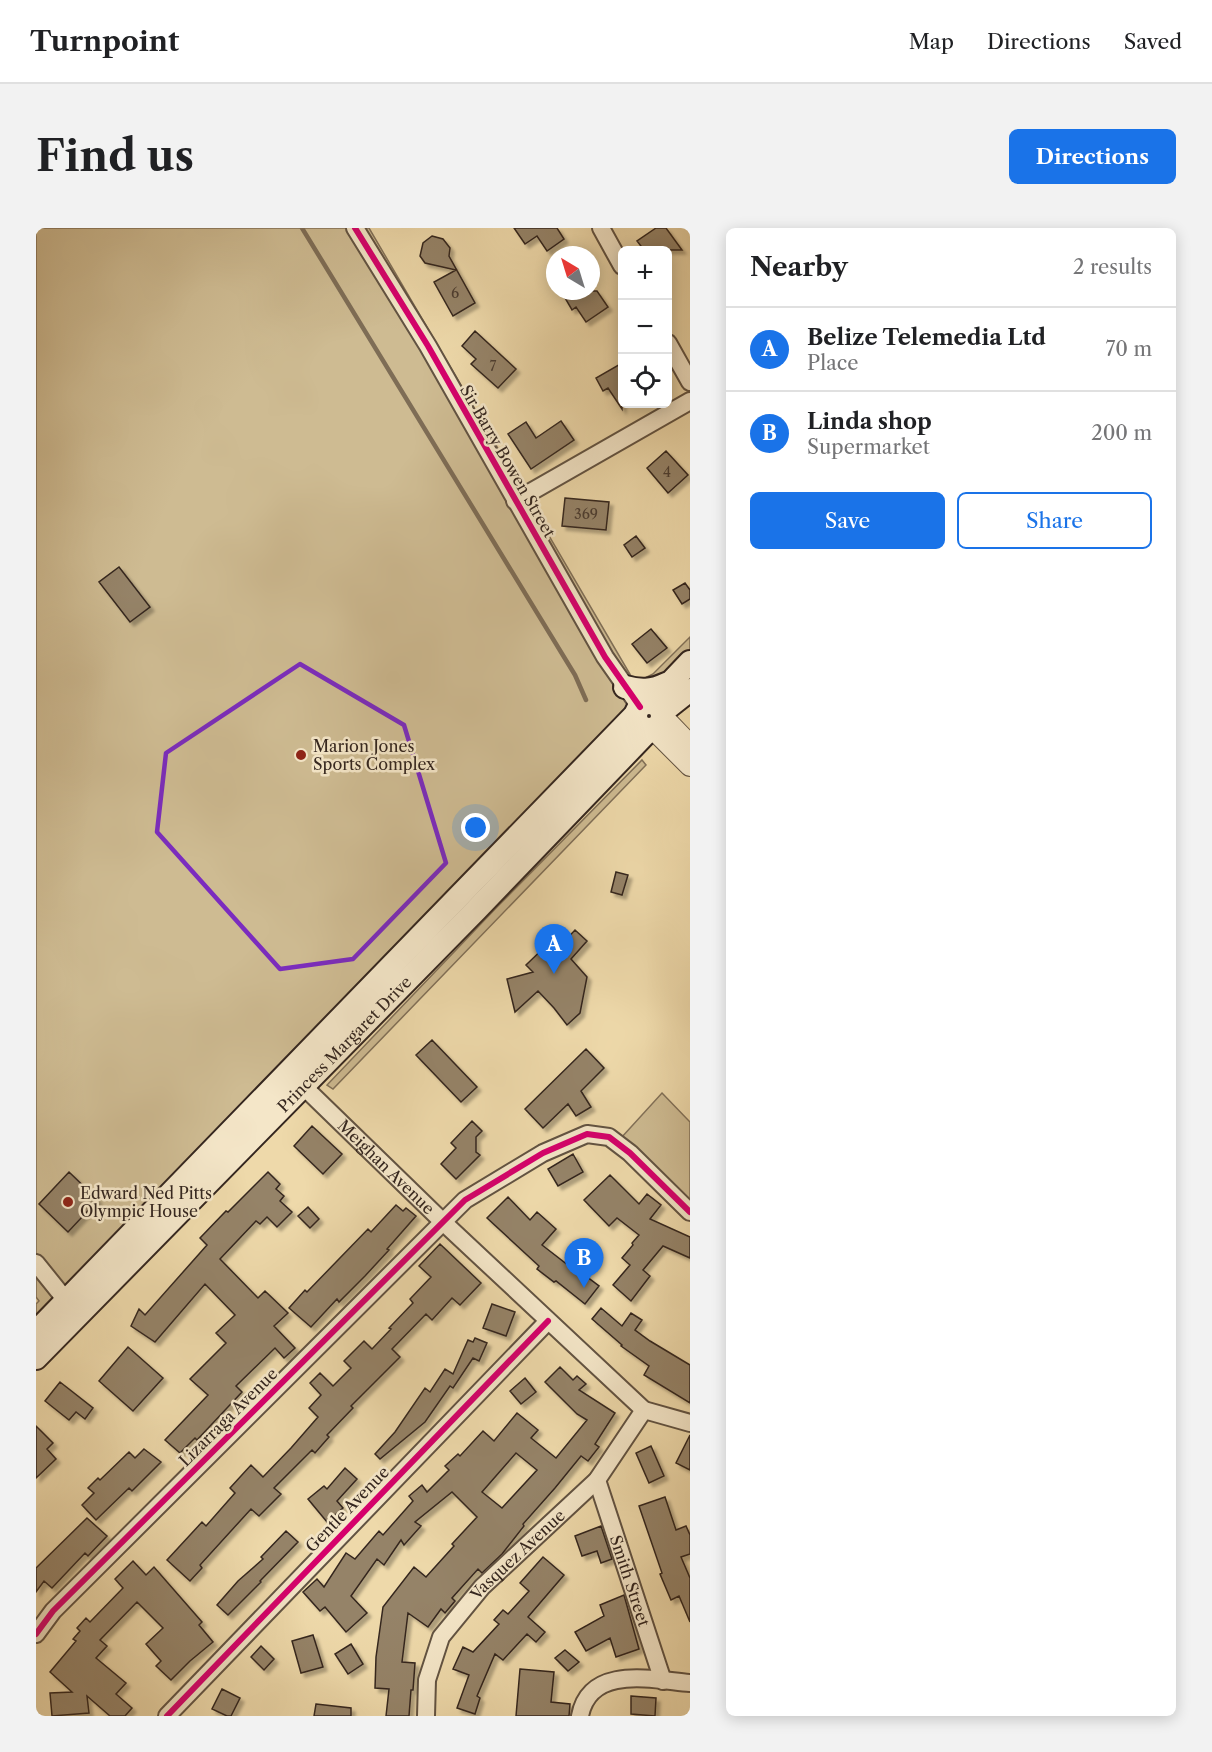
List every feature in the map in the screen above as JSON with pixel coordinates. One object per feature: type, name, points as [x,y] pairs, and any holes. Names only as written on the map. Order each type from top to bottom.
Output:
[{"type":"main road","name":"Princess Margaret Drive","points":[[37,1348],[72,1309],[680,686],[690,662]]},
{"type":"main road","points":[[625,687],[648,690],[680,686]]},
{"type":"main road","name":"Princess Margaret Drive","points":[[72,1309],[303,1086],[476,910],[650,716]]},
{"type":"street","name":"Sir Barry Bowen Street","points":[[355,228],[428,346],[605,657],[625,687],[650,716]]},
{"type":"street","points":[[601,228],[618,259]]},
{"type":"street","points":[[672,350],[690,382]]},
{"type":"street","points":[[515,501],[690,401]]},
{"type":"street","points":[[650,716],[690,745]]},
{"type":"street","points":[[650,716],[690,766]]},
{"type":"street","name":"Meighan Avenue","points":[[303,1086],[442,1222],[644,1410],[690,1423]]},
{"type":"street","name":"Lizarraga Avenue","points":[[36,1634],[61,1603],[465,1200],[543,1153],[587,1134],[609,1137],[630,1153],[690,1212]]},
{"type":"street","points":[[36,1263],[72,1309]]},
{"type":"street","name":"Gentle Avenue","points":[[175,1713],[548,1321]]},
{"type":"street","name":"Vasquez Avenue","points":[[426,1716],[427,1680],[441,1637],[482,1587],[597,1480],[644,1410]]},
{"type":"street","name":"Smith Street","points":[[597,1480],[663,1681]]},
{"type":"street","points":[[580,1716],[584,1702],[602,1684],[625,1679],[690,1683]]},
{"type":"highlighted area","points":[[300,664],[404,725],[446,863],[353,959],[280,969],[157,832],[166,753]]},
{"type":"shaded area","name":"Marion Jones Sports Complex","points":[[36,228],[369,228],[631,676],[643,679],[653,674],[690,637],[690,652],[36,1315],[36,1304],[39,1301],[36,1297]]},
{"type":"shaded area","points":[[642,760],[646,765],[333,1089],[327,1085],[497,907]]},
{"type":"shaded area","points":[[662,1093],[690,1122],[690,1213],[621,1138]]},
{"type":"building","points":[[514,228],[557,228],[564,239],[554,246],[546,246],[546,250],[537,236],[525,244]]},
{"type":"building","points":[[656,228],[666,228],[682,250],[672,250],[672,246],[641,246],[637,241]]},
{"type":"building","points":[[432,236],[443,239],[450,248],[449,256],[475,303],[453,316],[434,282],[456,270],[425,263],[420,256],[423,243]]},
{"type":"building","points":[[600,295],[608,307],[586,322],[576,307],[572,310],[566,300],[600,300]]},
{"type":"building","points":[[475,331],[516,369],[498,388],[471,364],[476,359],[462,346]]},
{"type":"building","points":[[618,365],[618,403],[608,388],[603,391],[596,378]]},
{"type":"building","points":[[561,421],[574,440],[531,469],[508,434],[526,422],[536,438]]},
{"type":"building","points":[[666,451],[688,475],[668,493],[647,468]]},
{"type":"building","points":[[565,498],[609,502],[606,530],[562,526]]},
{"type":"building","points":[[636,536],[645,548],[632,557],[624,545]]},
{"type":"building","points":[[119,567],[150,607],[130,622],[99,582]]},
{"type":"building","points":[[685,583],[690,590],[690,599],[682,604],[673,590]]},
{"type":"building","points":[[651,629],[667,648],[647,663],[632,644]]},
{"type":"building","points":[[616,872],[628,875],[622,895],[611,892]]},
{"type":"building","points":[[575,930],[587,941],[571,959],[587,977],[580,1013],[567,1025],[538,991],[515,1012],[507,979],[533,972],[526,965],[552,940],[559,947]]},
{"type":"building","points":[[432,1040],[477,1087],[461,1102],[416,1055]]},
{"type":"building","points":[[586,1049],[604,1068],[581,1091],[591,1107],[576,1116],[568,1104],[543,1128],[525,1109]]},
{"type":"building","points":[[472,1121],[482,1131],[476,1137],[476,1152],[480,1155],[456,1179],[441,1164],[456,1148],[451,1143]]},
{"type":"building","points":[[312,1126],[342,1154],[323,1174],[294,1146]]},
{"type":"building","points":[[573,1154],[583,1172],[558,1186],[548,1169]]},
{"type":"building","name":"Edward Ned Pitts Olympic House","points":[[69,1172],[98,1200],[68,1232],[39,1204]]},
{"type":"building","points":[[268,1172],[280,1184],[276,1189],[284,1196],[280,1201],[292,1212],[277,1227],[267,1217],[260,1224],[256,1221],[220,1259],[258,1298],[265,1291],[288,1313],[274,1326],[295,1348],[284,1358],[275,1348],[236,1386],[242,1392],[197,1440],[195,1438],[180,1453],[165,1440],[208,1395],[190,1379],[226,1343],[216,1333],[235,1315],[205,1284],[155,1342],[131,1326],[139,1309],[145,1315],[207,1245],[200,1238]]},
{"type":"building","points":[[610,1175],[639,1204],[647,1194],[661,1205],[650,1219],[690,1237],[690,1258],[663,1246],[643,1270],[650,1276],[631,1301],[613,1285],[630,1265],[622,1258],[639,1235],[617,1218],[609,1226],[584,1200]]},
{"type":"building","points":[[508,1197],[530,1220],[537,1212],[556,1229],[542,1245],[582,1276],[583,1274],[599,1286],[585,1304],[537,1269],[539,1266],[487,1218]]},
{"type":"building","points":[[396,1205],[403,1211],[406,1208],[416,1216],[365,1276],[339,1302],[337,1299],[311,1327],[289,1308],[368,1229],[371,1232]]},
{"type":"building","points":[[308,1207],[319,1219],[310,1228],[298,1216]]},
{"type":"building","points":[[440,1244],[481,1283],[460,1305],[452,1298],[432,1320],[426,1314],[392,1349],[400,1357],[351,1406],[353,1408],[327,1435],[329,1437],[315,1453],[312,1450],[274,1488],[281,1494],[259,1516],[251,1509],[200,1565],[202,1568],[190,1581],[167,1560],[202,1522],[206,1526],[235,1493],[230,1488],[251,1465],[263,1477],[318,1417],[309,1408],[321,1395],[310,1383],[320,1373],[333,1386],[351,1368],[344,1361],[364,1341],[372,1349],[391,1329],[389,1328],[413,1303],[410,1299],[431,1277],[419,1266]]},
{"type":"building","points":[[492,1304],[515,1312],[506,1336],[483,1328]]},
{"type":"building","points":[[601,1308],[622,1326],[631,1313],[642,1320],[635,1330],[690,1365],[690,1403],[644,1375],[649,1366],[621,1346],[592,1319]]},
{"type":"building","points":[[475,1338],[487,1343],[479,1361],[473,1358],[453,1388],[450,1386],[425,1422],[380,1459],[375,1454],[395,1432],[425,1388],[430,1392],[445,1369],[453,1374],[468,1340],[473,1342]]},
{"type":"building","points":[[128,1347],[163,1378],[133,1411],[99,1381]]},
{"type":"building","points":[[560,1367],[573,1380],[577,1376],[586,1384],[579,1390],[615,1413],[595,1444],[599,1447],[588,1461],[581,1456],[523,1524],[524,1526],[502,1554],[482,1573],[478,1569],[452,1598],[455,1601],[445,1613],[441,1609],[428,1627],[408,1613],[402,1662],[415,1663],[409,1716],[386,1716],[389,1689],[375,1688],[376,1657],[383,1607],[414,1567],[426,1577],[477,1517],[452,1492],[415,1522],[421,1526],[404,1545],[401,1540],[384,1565],[377,1559],[351,1596],[367,1613],[346,1632],[325,1607],[320,1611],[303,1592],[317,1579],[324,1587],[346,1553],[355,1559],[379,1531],[383,1535],[413,1501],[409,1496],[422,1485],[427,1492],[449,1470],[445,1466],[458,1454],[460,1456],[483,1431],[494,1441],[517,1413],[538,1430],[531,1438],[556,1458],[587,1420],[577,1414],[545,1382]],"holes":[[[516,1453],[537,1470],[502,1508],[482,1492]]]},
{"type":"building","points":[[525,1378],[536,1392],[521,1404],[510,1391]]},
{"type":"building","points":[[60,1382],[93,1408],[85,1419],[76,1412],[69,1420],[45,1401]]},
{"type":"building","points":[[36,1426],[53,1443],[47,1449],[56,1459],[36,1478]]},
{"type":"building","points":[[690,1435],[690,1470],[676,1463]]},
{"type":"building","points":[[651,1446],[664,1476],[649,1483],[636,1453]]},
{"type":"building","points":[[144,1449],[161,1462],[132,1491],[129,1488],[96,1520],[82,1505],[94,1493],[88,1488],[98,1478],[100,1480],[129,1452],[135,1458]]},
{"type":"building","points":[[345,1468],[357,1479],[337,1501],[343,1508],[327,1522],[308,1499],[324,1486],[327,1489]]},
{"type":"building","points":[[665,1497],[676,1530],[686,1526],[690,1535],[690,1554],[681,1557],[690,1578],[690,1622],[679,1596],[671,1600],[660,1574],[662,1573],[639,1506]]},
{"type":"building","points":[[87,1518],[107,1536],[88,1556],[85,1553],[52,1588],[44,1581],[36,1592],[36,1568]]},
{"type":"building","points":[[601,1526],[612,1559],[601,1563],[597,1551],[582,1556],[575,1536]]},
{"type":"building","points":[[286,1531],[298,1542],[228,1615],[217,1605],[238,1581],[263,1559],[261,1557]]},
{"type":"building","points":[[543,1557],[564,1575],[528,1617],[545,1632],[536,1642],[527,1634],[503,1660],[495,1654],[477,1696],[480,1698],[475,1714],[457,1708],[469,1675],[453,1669],[463,1647],[473,1652],[499,1624],[494,1620],[503,1610],[508,1614],[529,1591],[520,1583]]},
{"type":"building","points":[[133,1561],[146,1575],[154,1567],[202,1622],[199,1625],[213,1642],[171,1680],[156,1666],[161,1661],[146,1644],[163,1628],[137,1602],[100,1640],[107,1646],[96,1658],[126,1683],[116,1694],[132,1708],[125,1716],[110,1716],[87,1696],[89,1713],[52,1716],[50,1693],[72,1692],[50,1672],[76,1641],[73,1639],[80,1631],[77,1628],[86,1618],[90,1622],[123,1588],[115,1579]]},
{"type":"building","points":[[624,1595],[639,1649],[616,1657],[610,1638],[586,1651],[575,1632],[604,1616],[600,1605]]},
{"type":"building","points":[[313,1635],[323,1667],[301,1673],[292,1641]]},
{"type":"building","points":[[351,1644],[363,1664],[348,1674],[335,1654]]},
{"type":"building","points":[[261,1646],[274,1659],[264,1670],[251,1657]]},
{"type":"building","points":[[565,1650],[579,1662],[568,1671],[555,1658]]},
{"type":"building","points":[[520,1669],[554,1672],[551,1702],[570,1704],[569,1716],[516,1716]]},
{"type":"building","points":[[222,1689],[240,1698],[231,1716],[212,1709]]},
{"type":"building","points":[[631,1696],[656,1698],[655,1716],[631,1714]]},
{"type":"building","points":[[316,1704],[351,1708],[351,1716],[314,1716]]},
{"type":"waterway","points":[[302,228],[575,675],[586,700]]},
{"type":"cycle path","points":[[355,228],[428,346],[605,657],[640,707]]},
{"type":"cycle path","points":[[36,1634],[53,1611],[465,1200],[543,1153],[587,1134],[609,1137],[630,1153],[690,1212]]},
{"type":"cycle path","points":[[167,1716],[548,1321]]},
{"type":"place","name":"Marion Jones Sports Complex","points":[[301,755]]},
{"type":"place","name":"Belize Telemedia Ltd","points":[[554,974]]},
{"type":"place","name":"Edward Ned Pitts Olympic House","points":[[68,1202]]},
{"type":"place","name":"Linda shop","points":[[584,1288]]}]
